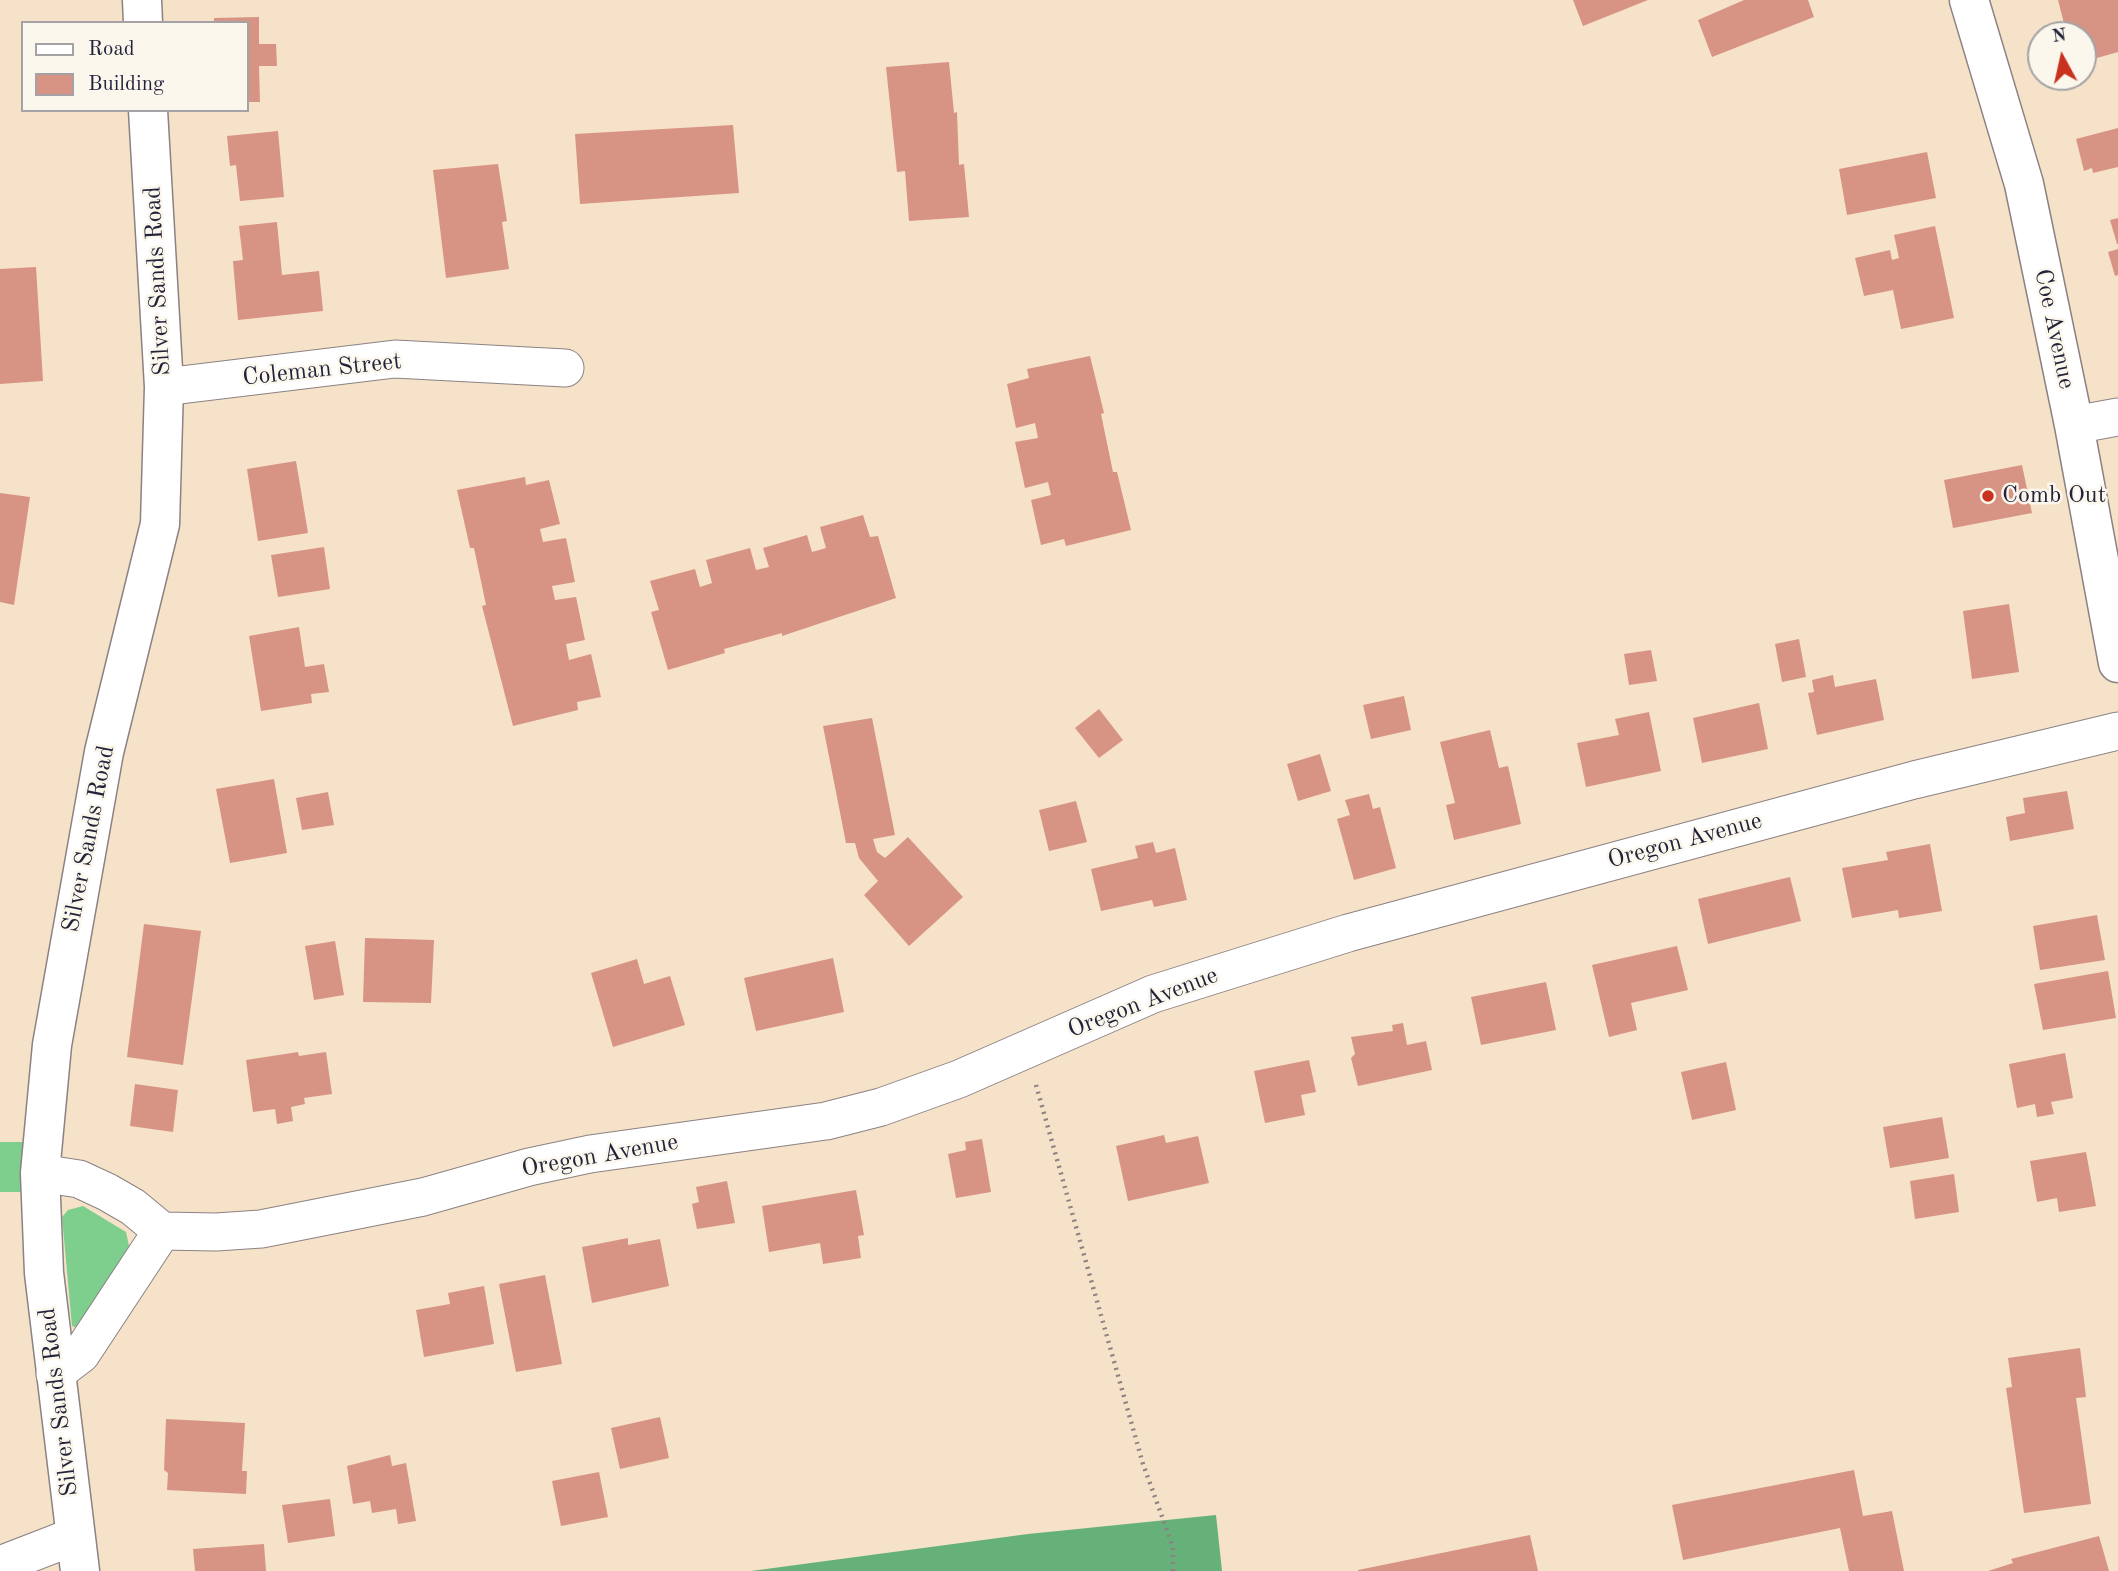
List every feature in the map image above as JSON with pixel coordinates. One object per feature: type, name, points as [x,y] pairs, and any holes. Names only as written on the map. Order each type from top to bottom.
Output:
[{"type":"main road","points":[[142,0],[143,21]]},
{"type":"main road","name":"Coe Avenue","points":[[1969,0],[2024,184],[2074,425],[2118,663]]},
{"type":"main road","name":"Silver Sands Road","points":[[77,1554],[44,1273],[40,1173],[52,1045],[104,752],[160,524],[164,387],[148,112]]},
{"type":"street","name":"Coleman Street","points":[[164,387],[395,359],[565,368]]},
{"type":"street","points":[[2074,425],[2118,417]]},
{"type":"street","name":"Oregon Avenue","points":[[162,1231],[261,1229],[423,1197],[529,1167],[590,1154],[825,1121],[881,1107],[1028,1049],[1153,994],[1348,933],[1914,780],[2118,731]]},
{"type":"street","points":[[40,1173],[79,1179],[107,1192],[133,1207],[162,1231],[81,1354],[55,1374]]},
{"type":"street","points":[[0,1565],[77,1554]]},
{"type":"path","points":[[1028,1049],[1143,1464],[1173,1547],[1173,1571]]},
{"type":"green space","points":[[0,1142],[23,1142],[29,1192],[0,1192]]},
{"type":"green space","points":[[83,1206],[126,1232],[129,1246],[77,1328],[72,1326],[62,1217],[68,1210]]},
{"type":"green space","points":[[1216,1515],[1222,1571],[751,1571],[1028,1534]]},
{"type":"building","points":[[1573,0],[1648,0],[1583,26]]},
{"type":"building","points":[[1744,0],[1808,0],[1814,17],[1712,57],[1698,20]]},
{"type":"building","points":[[2058,0],[2118,0],[2118,52],[2097,58],[2097,21],[2063,21]]},
{"type":"building","points":[[259,17],[259,44],[276,44],[277,66],[259,66],[260,102],[248,102],[248,21],[214,21],[214,18]]},
{"type":"building","points":[[949,62],[954,113],[957,112],[959,165],[964,164],[969,217],[909,221],[905,171],[897,172],[886,67]]},
{"type":"building","points":[[733,125],[739,193],[580,204],[575,134]]},
{"type":"building","points":[[2118,128],[2118,167],[2093,173],[2092,168],[2084,171],[2076,139]]},
{"type":"building","points":[[278,131],[284,197],[240,201],[236,165],[230,166],[227,136]]},
{"type":"building","points":[[1927,152],[1936,198],[1847,215],[1839,169]]},
{"type":"building","points":[[498,164],[507,221],[502,222],[509,269],[446,278],[433,170]]},
{"type":"building","points":[[2118,218],[2118,244],[2117,244],[2110,220]]},
{"type":"building","points":[[277,222],[282,275],[319,271],[323,311],[238,320],[233,261],[243,260],[239,226]]},
{"type":"building","points":[[1935,226],[1954,318],[1901,329],[1893,290],[1864,296],[1855,258],[1890,250],[1892,260],[1899,258],[1894,235]]},
{"type":"building","points":[[2118,249],[2118,275],[2115,276],[2108,252]]},
{"type":"building","points":[[36,267],[43,381],[0,384],[0,269]]},
{"type":"building","points":[[1090,356],[1104,413],[1101,414],[1113,472],[1117,472],[1131,530],[1066,546],[1064,539],[1041,545],[1031,500],[1051,495],[1048,482],[1025,488],[1015,442],[1038,438],[1035,423],[1016,428],[1007,384],[1029,378],[1027,369]]},
{"type":"building","points":[[296,461],[308,533],[258,541],[247,469]]},
{"type":"building","name":"Comb Out","points":[[2022,465],[2032,513],[1953,528],[1944,480]]},
{"type":"building","points":[[525,477],[526,485],[549,480],[560,524],[540,529],[543,542],[566,538],[575,582],[552,586],[555,600],[576,597],[585,640],[566,644],[569,660],[591,654],[601,697],[577,702],[578,710],[513,726],[482,606],[486,605],[474,548],[470,548],[457,490]]},
{"type":"building","points":[[0,493],[30,497],[14,605],[0,602]]},
{"type":"building","points":[[863,515],[870,537],[878,536],[896,598],[782,636],[782,633],[724,649],[725,653],[668,670],[651,612],[659,610],[650,581],[695,569],[700,587],[712,583],[706,560],[750,548],[756,570],[769,567],[763,548],[807,535],[812,552],[826,548],[820,527]]},
{"type":"building","points":[[324,547],[330,589],[278,597],[271,555]]},
{"type":"building","points":[[2009,604],[2019,672],[1972,679],[1963,611]]},
{"type":"building","points":[[299,627],[305,667],[324,664],[329,692],[311,694],[312,703],[261,711],[249,636]]},
{"type":"building","points":[[1799,639],[1806,677],[1782,682],[1775,644]]},
{"type":"building","points":[[1651,650],[1657,681],[1629,685],[1624,654]]},
{"type":"building","points":[[1833,675],[1835,687],[1876,679],[1884,720],[1817,735],[1808,693],[1814,692],[1812,680]]},
{"type":"building","points":[[1404,696],[1411,730],[1371,739],[1363,705]]},
{"type":"building","points":[[1759,703],[1768,749],[1702,763],[1693,718]]},
{"type":"building","points":[[1099,709],[1123,740],[1099,758],[1075,728]]},
{"type":"building","points":[[1649,712],[1661,771],[1586,787],[1577,743],[1619,735],[1615,719]]},
{"type":"building","points":[[872,718],[895,835],[873,839],[877,852],[885,858],[908,837],[963,897],[909,946],[864,895],[878,881],[859,858],[855,843],[846,843],[823,726]]},
{"type":"building","points":[[1490,730],[1499,768],[1508,766],[1521,824],[1454,840],[1446,805],[1455,803],[1440,742]]},
{"type":"building","points":[[1320,754],[1331,791],[1298,801],[1287,764]]},
{"type":"building","points":[[274,779],[287,853],[230,863],[216,789]]},
{"type":"building","points":[[2067,791],[2074,829],[2010,841],[2006,817],[2025,813],[2023,798]]},
{"type":"building","points":[[328,792],[334,825],[302,830],[296,798]]},
{"type":"building","points":[[1369,794],[1373,809],[1380,807],[1396,868],[1354,880],[1337,819],[1350,815],[1345,800]]},
{"type":"building","points":[[1076,801],[1087,842],[1049,851],[1039,810]]},
{"type":"building","points":[[1153,842],[1156,853],[1175,848],[1187,900],[1154,907],[1152,900],[1101,911],[1091,869],[1138,858],[1135,846]]},
{"type":"building","points":[[1930,844],[1942,911],[1899,918],[1898,910],[1852,918],[1842,868],[1888,860],[1886,852]]},
{"type":"building","points":[[1790,877],[1801,921],[1708,944],[1698,899]]},
{"type":"building","points":[[2097,915],[2105,960],[2040,970],[2033,926]]},
{"type":"building","points":[[144,924],[201,931],[183,1065],[127,1057]]},
{"type":"building","points":[[365,938],[434,940],[431,1003],[363,1002]]},
{"type":"building","points":[[335,941],[344,995],[314,1000],[305,946]]},
{"type":"building","points":[[1677,946],[1688,990],[1631,1003],[1637,1030],[1609,1037],[1592,965]]},
{"type":"building","points":[[833,958],[844,1012],[756,1031],[744,978]]},
{"type":"building","points":[[637,959],[644,984],[670,976],[685,1025],[613,1047],[591,973]]},
{"type":"building","points":[[2108,971],[2116,1018],[2043,1030],[2034,984]]},
{"type":"building","points":[[1546,982],[1556,1030],[1481,1045],[1471,997]]},
{"type":"building","points":[[1403,1023],[1407,1045],[1426,1041],[1432,1070],[1358,1086],[1351,1058],[1355,1054],[1351,1037],[1393,1031],[1392,1025]]},
{"type":"building","points":[[298,1052],[299,1056],[326,1052],[332,1094],[304,1098],[305,1104],[291,1107],[293,1121],[277,1124],[275,1109],[253,1112],[246,1060]]},
{"type":"building","points":[[2065,1053],[2073,1098],[2051,1102],[2054,1114],[2037,1117],[2035,1104],[2017,1108],[2009,1064]]},
{"type":"building","points":[[1309,1060],[1316,1092],[1301,1095],[1305,1115],[1265,1123],[1254,1071]]},
{"type":"building","points":[[1726,1062],[1736,1110],[1692,1120],[1681,1072]]},
{"type":"building","points":[[135,1084],[178,1090],[173,1132],[130,1126]]},
{"type":"building","points":[[1942,1117],[1949,1158],[1890,1168],[1883,1127]]},
{"type":"building","points":[[1164,1135],[1166,1143],[1198,1136],[1209,1183],[1128,1201],[1116,1146]]},
{"type":"building","points":[[982,1139],[991,1192],[956,1198],[948,1154],[966,1150],[965,1142]]},
{"type":"building","points":[[2086,1152],[2096,1206],[2059,1212],[2057,1198],[2037,1202],[2030,1161]]},
{"type":"building","points":[[1954,1174],[1959,1212],[1915,1219],[1910,1181]]},
{"type":"building","points":[[727,1181],[735,1223],[697,1229],[692,1204],[699,1202],[696,1187]]},
{"type":"building","points":[[856,1190],[864,1235],[858,1236],[861,1258],[823,1264],[820,1243],[769,1252],[762,1206]]},
{"type":"building","points":[[628,1238],[628,1245],[660,1239],[669,1286],[592,1303],[582,1247]]},
{"type":"building","points":[[545,1275],[562,1364],[516,1372],[499,1284]]},
{"type":"building","points":[[484,1286],[494,1344],[424,1357],[416,1310],[450,1304],[448,1293]]},
{"type":"building","points":[[2080,1348],[2086,1397],[2076,1398],[2091,1504],[2024,1513],[2006,1388],[2012,1387],[2008,1358]]},
{"type":"building","points":[[660,1417],[669,1458],[620,1469],[611,1428]]},
{"type":"building","points":[[166,1419],[245,1423],[242,1471],[247,1471],[246,1494],[167,1490],[168,1473],[164,1470]]},
{"type":"building","points":[[390,1455],[392,1466],[406,1463],[416,1521],[398,1524],[396,1509],[372,1513],[370,1501],[353,1504],[347,1466]]},
{"type":"building","points":[[1854,1470],[1863,1516],[1892,1511],[1904,1571],[1849,1571],[1840,1528],[1683,1560],[1672,1505]]},
{"type":"building","points":[[599,1472],[608,1517],[561,1526],[552,1481]]},
{"type":"building","points":[[330,1499],[335,1536],[288,1543],[282,1505]]},
{"type":"building","points":[[1530,1535],[1538,1571],[1358,1571],[1358,1570]]},
{"type":"building","points":[[2099,1536],[2109,1571],[1988,1571],[2013,1563],[2011,1559]]},
{"type":"building","points":[[264,1544],[266,1571],[195,1571],[193,1549]]},
{"type":"place","name":"Comb Out","points":[[1988,496]]}]
